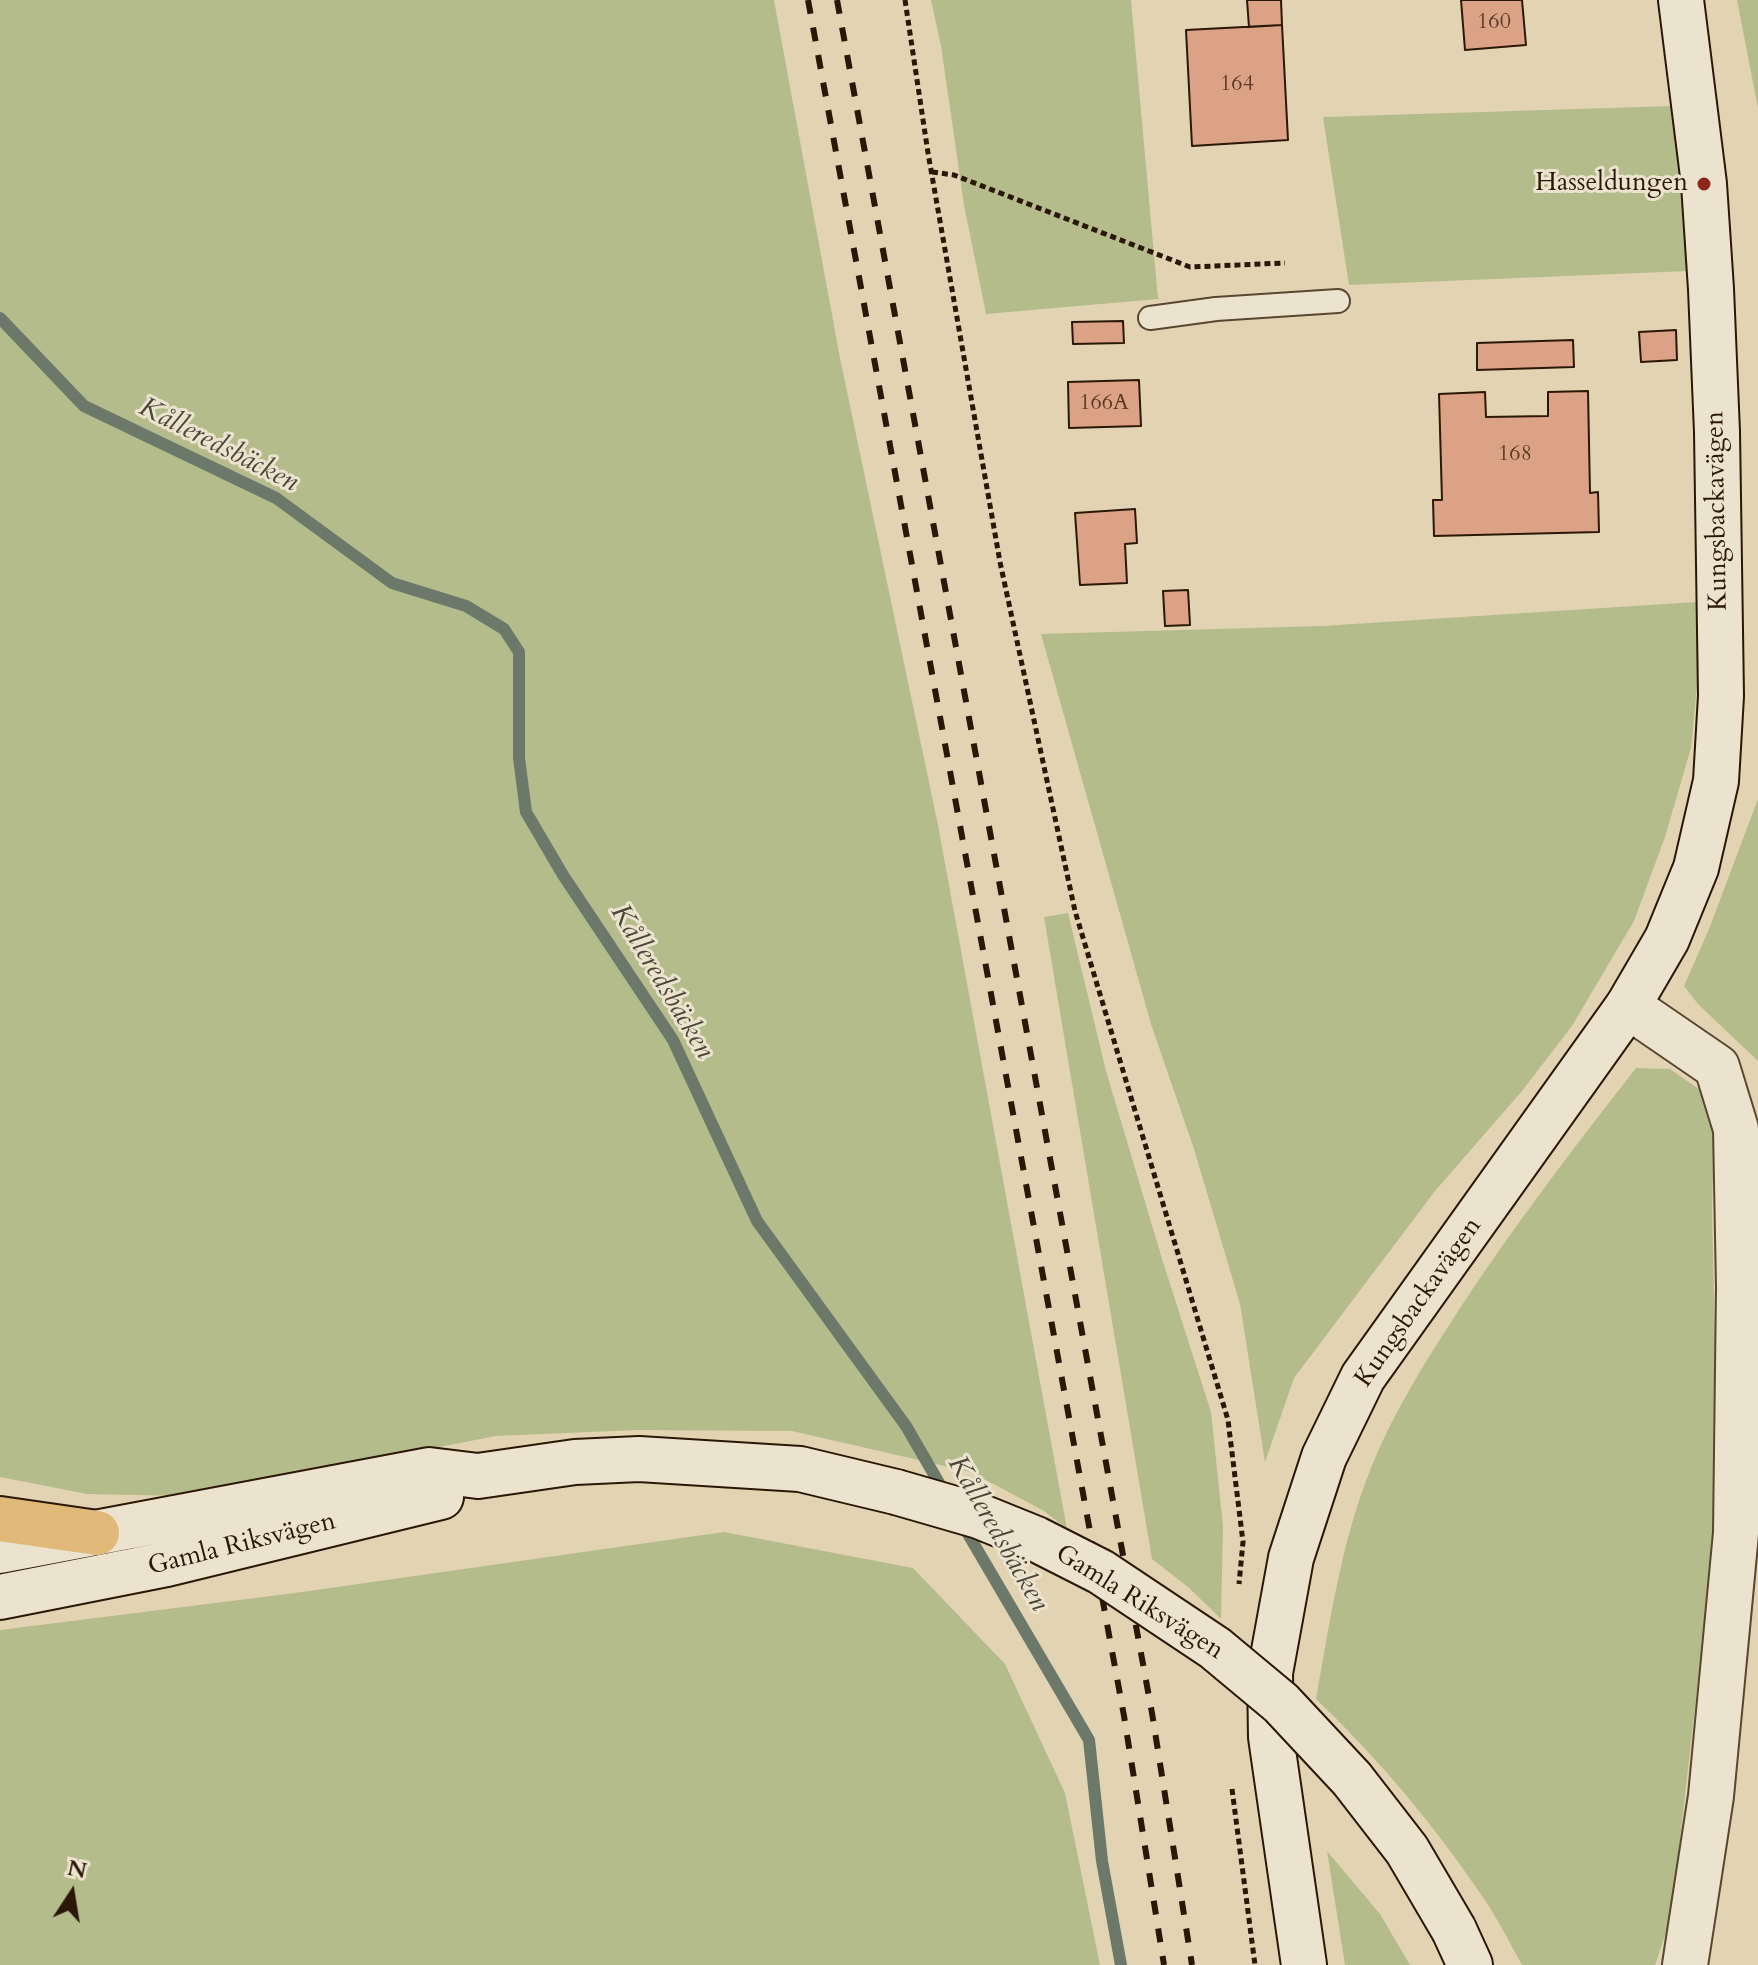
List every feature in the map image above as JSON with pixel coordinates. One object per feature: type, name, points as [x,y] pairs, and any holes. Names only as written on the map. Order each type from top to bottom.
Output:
[{"type":"highway","points":[[0,1519],[97,1533]]},
{"type":"street","name":"Kungsbackavägen","points":[[1304,1965],[1273,1753],[1270,1673],[1291,1558],[1324,1457],[1363,1377],[1628,1006],[1667,939],[1696,868],[1716,781],[1721,696],[1717,432],[1709,250],[1691,61],[1681,0]]},
{"type":"street","points":[[1628,1006],[1717,1067],[1736,1129],[1739,1287],[1736,1533],[1711,1796],[1685,1965]]},
{"type":"street","name":"Gamla Riksvägen","points":[[0,1551],[429,1470],[478,1476],[575,1462],[639,1459],[800,1469],[896,1492],[979,1516],[1036,1539],[1101,1572],[1215,1648],[1281,1703],[1352,1779],[1407,1850],[1462,1947]]},
{"type":"street","name":"Gamla Riksvägen","points":[[0,1597],[167,1564],[444,1496],[478,1476]]},
{"type":"lane","points":[[1150,318],[1216,309],[1338,301]]},
{"type":"path","points":[[905,0],[1000,562],[1075,911],[1228,1420],[1243,1542],[1239,1590]]},
{"type":"path","points":[[932,172],[954,175],[1012,196],[1190,267],[1285,263]]},
{"type":"path","points":[[1230,1776],[1255,1965]]},
{"type":"green space","points":[[0,0],[774,0],[840,358],[938,825],[1067,1529],[1044,1511],[971,1472],[792,1431],[637,1430],[496,1436],[186,1496],[87,1494],[0,1477]]},
{"type":"green space","points":[[931,0],[1131,0],[1158,299],[986,314],[964,205],[941,46]]},
{"type":"green space","points":[[1737,0],[1758,0],[1758,108]]},
{"type":"green space","points":[[1673,106],[1688,271],[1349,285],[1323,117]]},
{"type":"green space","points":[[1696,602],[1699,666],[1691,748],[1665,837],[1634,921],[1572,1026],[1522,1091],[1435,1191],[1294,1378],[1265,1462],[1240,1304],[1194,1149],[1151,1024],[1041,634],[1322,626]]},
{"type":"green space","points":[[1758,799],[1758,1061],[1698,1004],[1684,986]]},
{"type":"green space","points":[[1068,913],[1106,1071],[1211,1412],[1223,1526],[1221,1619],[1188,1587],[1152,1559],[1044,917]]},
{"type":"green space","points":[[1636,1068],[1670,1069],[1703,1092],[1714,1137],[1712,1208],[1718,1471],[1704,1629],[1671,1918],[1655,1965],[1522,1965],[1498,1921],[1445,1844],[1383,1769],[1316,1699],[1352,1524],[1388,1429],[1430,1355],[1474,1287]]},
{"type":"green space","points":[[724,1532],[913,1568],[1005,1664],[1065,1793],[1100,1965],[0,1965],[0,1630],[295,1593]]},
{"type":"green space","points":[[1327,1851],[1380,1914],[1410,1965],[1345,1965]]},
{"type":"building","points":[[1247,0],[1281,0],[1282,25],[1249,27]]},
{"type":"building","points":[[1461,0],[1522,0],[1526,45],[1465,50]]},
{"type":"building","points":[[1282,25],[1288,140],[1192,146],[1186,30]]},
{"type":"building","points":[[1123,321],[1124,343],[1073,344],[1072,322]]},
{"type":"building","points":[[1676,330],[1677,360],[1641,362],[1639,332]]},
{"type":"building","points":[[1573,340],[1574,367],[1477,370],[1477,343]]},
{"type":"building","points":[[1139,380],[1141,426],[1069,428],[1068,382]]},
{"type":"building","points":[[1588,391],[1590,493],[1598,492],[1599,532],[1434,536],[1433,500],[1442,500],[1439,394],[1485,392],[1486,417],[1548,416],[1548,392]]},
{"type":"building","points":[[1135,509],[1137,543],[1125,544],[1127,583],[1080,585],[1075,513]]},
{"type":"building","points":[[1188,590],[1190,625],[1165,626],[1163,591]]},
{"type":"waterway","name":"Kålleredsbäcken","points":[[0,318],[84,406],[276,498],[392,583],[466,606],[504,629],[519,652],[519,758],[526,812],[563,875],[673,1040],[757,1221],[906,1426],[946,1495]]},
{"type":"waterway","name":"Kålleredsbäcken","points":[[961,1522],[1089,1740],[1102,1861],[1121,1965]]},
{"type":"railway","points":[[808,0],[1124,1716],[1164,1965]]},
{"type":"railway","points":[[837,0],[1152,1713],[1192,1965]]},
{"type":"place","name":"Hasseldungen","points":[[1704,184]]}]
